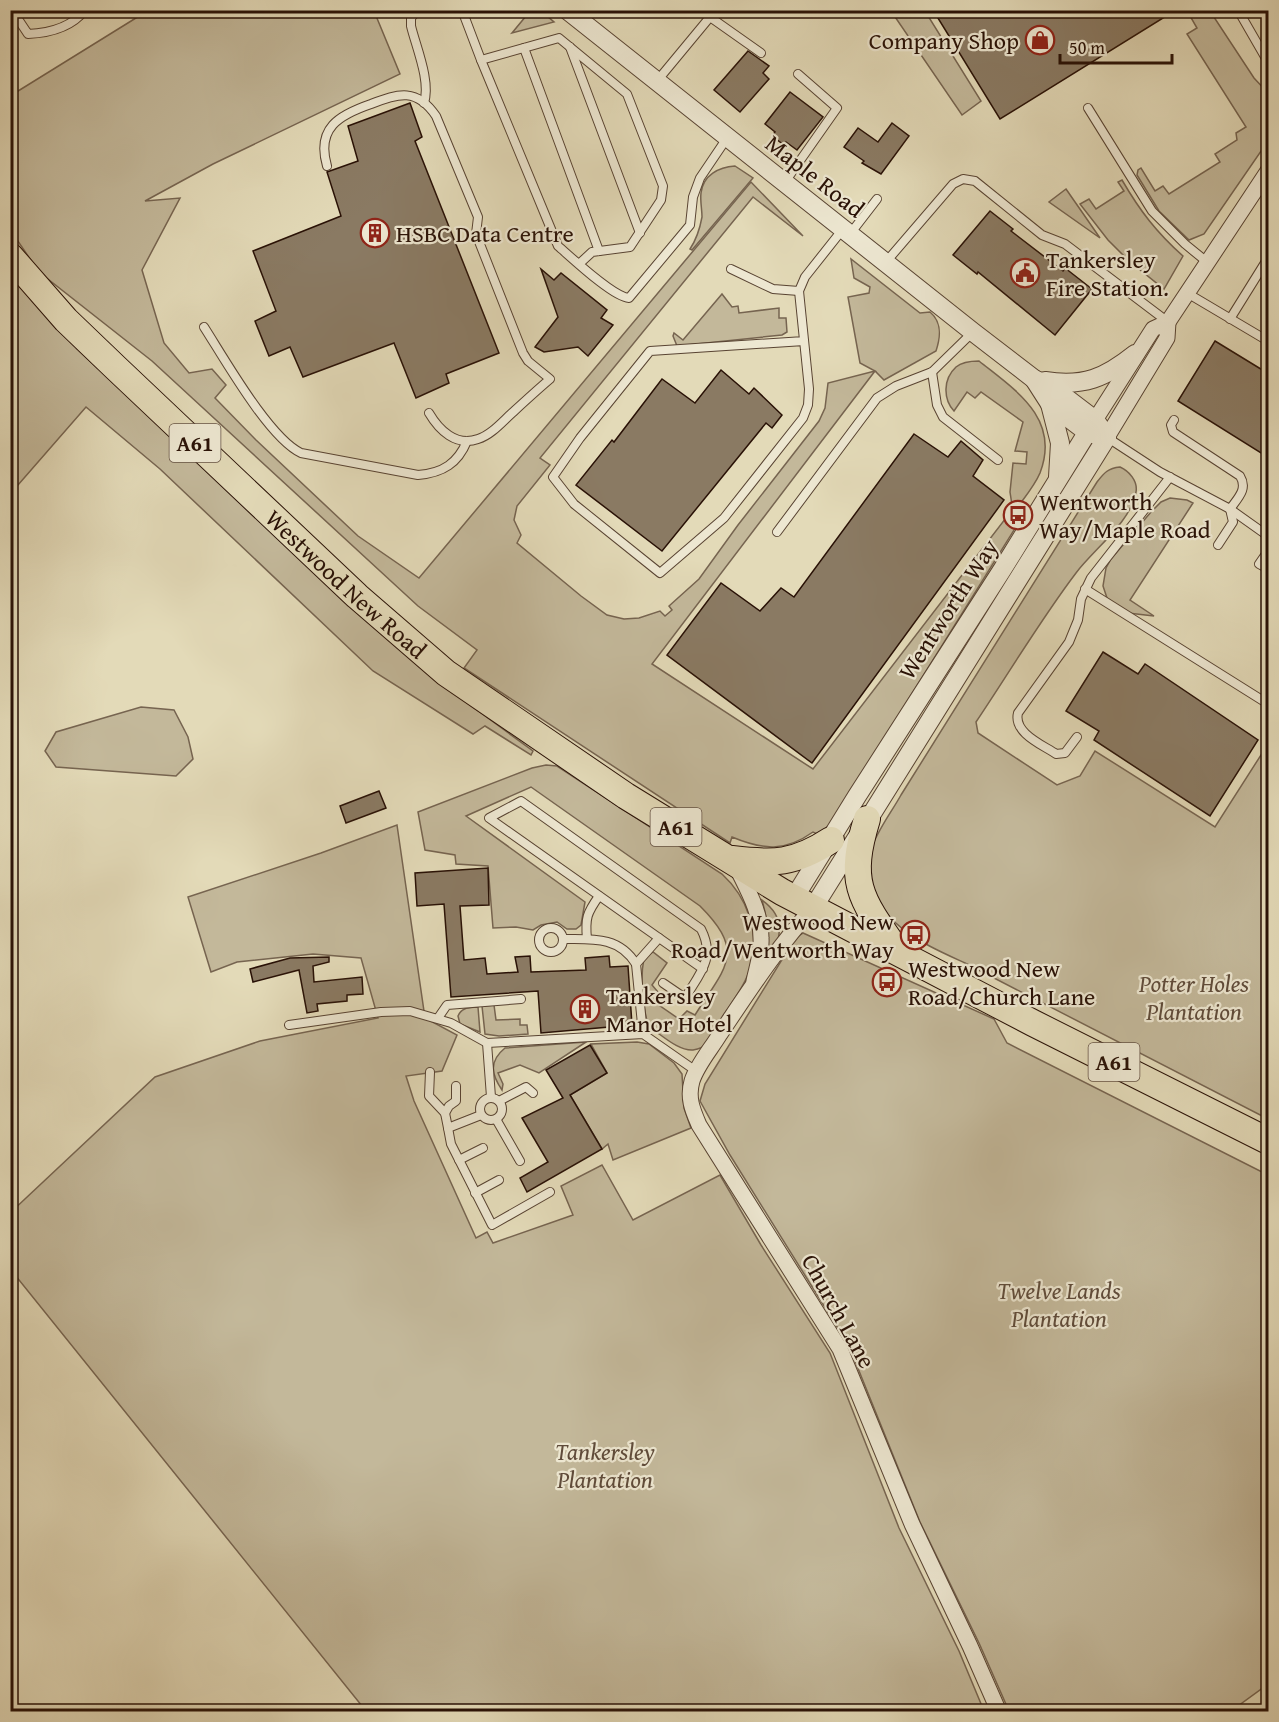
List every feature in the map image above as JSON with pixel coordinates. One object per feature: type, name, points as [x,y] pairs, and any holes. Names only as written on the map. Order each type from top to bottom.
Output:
[{"type":"highway","name":"Westwood New Road","points":[[10,256],[66,320],[114,367],[357,596],[446,673],[626,796],[804,903],[1033,1023],[1269,1141]]},
{"type":"highway","points":[[867,819],[859,847],[858,877],[868,908],[898,952]]},
{"type":"highway","points":[[731,861],[780,862],[816,850],[831,840]]},
{"type":"street","name":"Maple Road","points":[[567,10],[973,332],[1034,379],[1053,387],[1091,426]]},
{"type":"street","name":"Wentworth Way","points":[[804,903],[831,840],[857,796],[1057,482],[1135,354],[1153,329],[1168,321],[1269,171]]},
{"type":"street","name":"Wentworth Way","points":[[804,903],[867,819],[1107,438],[1167,338],[1168,321]]},
{"type":"street","points":[[1034,379],[1072,383],[1089,381],[1105,376],[1135,354]]},
{"type":"street","name":"Maple Road","points":[[1034,379],[1050,404],[1091,426],[1107,438]]},
{"type":"street","points":[[1050,404],[1060,443],[1057,482]]},
{"type":"street","name":"Church Lane","points":[[731,861],[751,896],[760,926],[760,952],[754,984]]},
{"type":"street","name":"Church Lane","points":[[804,903],[794,930],[754,984],[696,1071],[690,1100],[699,1125],[840,1348],[912,1524],[999,1712]]},
{"type":"lane","points":[[12,10],[28,34],[68,26],[86,10]]},
{"type":"lane","points":[[417,10],[411,18],[411,26],[424,73],[424,103]]},
{"type":"lane","points":[[462,10],[558,246],[623,298],[629,298],[690,225],[693,197],[700,178],[728,137]]},
{"type":"lane","points":[[1238,10],[1269,62]]},
{"type":"lane","points":[[657,81],[710,17],[761,53]]},
{"type":"lane","points":[[481,60],[559,38],[627,94],[663,186],[661,200],[630,247],[592,252],[579,264]]},
{"type":"lane","points":[[569,46],[640,232]]},
{"type":"lane","points":[[524,48],[599,251]]},
{"type":"lane","points":[[784,183],[837,108],[798,74]]},
{"type":"lane","points":[[327,166],[324,144],[327,131],[337,119],[347,112],[401,94],[414,97],[424,103],[436,116],[477,217],[476,234],[523,353],[528,361],[550,379],[480,439],[467,441],[451,437],[437,426],[429,412]]},
{"type":"lane","points":[[1088,108],[1152,211],[1207,262]]},
{"type":"lane","points":[[886,262],[953,184],[963,179],[975,181],[1042,236],[1065,244],[1168,321]]},
{"type":"lane","points":[[804,341],[650,351],[580,438],[553,477],[574,504],[660,573],[724,518],[803,418],[809,398],[804,341],[799,291],[805,277],[877,199]]},
{"type":"lane","points":[[1230,319],[1269,258]]},
{"type":"lane","points":[[731,269],[773,289],[799,291]]},
{"type":"lane","points":[[1187,293],[1269,341]]},
{"type":"lane","points":[[204,327],[254,404],[283,440],[298,452],[418,475],[428,474],[451,464],[462,454],[467,441]]},
{"type":"lane","points":[[777,532],[878,398],[896,386],[932,372],[973,332]]},
{"type":"lane","points":[[932,372],[938,405],[943,417],[998,460]]},
{"type":"lane","points":[[1174,420],[1171,424],[1173,432],[1240,476],[1244,483],[1243,490],[1230,509],[1233,522],[1218,545]]},
{"type":"lane","points":[[1107,438],[1170,477],[1230,509],[1269,536]]},
{"type":"lane","points":[[1077,737],[1065,753],[1056,754],[1022,730],[1017,718],[1075,631],[1085,590],[1091,578],[1170,477]]},
{"type":"lane","points":[[1269,551],[1259,564],[1269,569]]},
{"type":"lane","points":[[1085,590],[1265,702]]},
{"type":"lane","points":[[663,983],[685,998],[703,969],[708,955],[708,946],[701,929],[521,801],[489,819],[703,969]]},
{"type":"lane","points":[[587,939],[588,912],[599,896]]},
{"type":"lane","points":[[636,964],[659,938]]},
{"type":"lane","points":[[563,939],[611,942],[630,955],[636,964],[643,1034]]},
{"type":"lane","points":[[438,1018],[447,1005],[521,999]]},
{"type":"lane","points":[[288,1025],[381,1012],[410,1011],[438,1018],[487,1043],[643,1034],[696,1071]]},
{"type":"lane","points":[[487,1043],[491,1097]]},
{"type":"lane","points":[[430,1072],[429,1096],[446,1113]]},
{"type":"lane","points":[[456,1086],[456,1101],[449,1106],[446,1113],[452,1144],[492,1225],[550,1192]]},
{"type":"lane","points":[[499,1101],[526,1087],[533,1093]]},
{"type":"lane","points":[[481,1115],[481,1103],[491,1097],[499,1101],[502,1109],[496,1119]]},
{"type":"lane","points":[[481,1115],[487,1120],[496,1119]]},
{"type":"lane","points":[[448,1128],[481,1115]]},
{"type":"lane","points":[[496,1119],[520,1161]]},
{"type":"lane","points":[[459,1160],[483,1148]]},
{"type":"lane","points":[[476,1192],[499,1180]]},
{"type":"green space","points":[[142,11],[374,11],[400,74],[213,164],[145,201],[180,198],[142,270],[164,343],[189,373],[212,369],[226,385],[215,398],[256,440],[358,536],[419,578],[751,182],[803,236],[753,197],[540,458],[550,465],[517,506],[514,520],[521,535],[517,543],[607,615],[624,619],[639,618],[660,611],[665,616],[672,610],[669,606],[699,579],[819,421],[825,408],[828,383],[875,371],[652,664],[813,769],[1012,510],[1019,522],[850,793],[831,840],[813,832],[783,846],[754,845],[732,837],[730,843],[464,668],[477,650],[418,606],[152,361],[39,272],[11,231],[10,96],[144,13]]},
{"type":"green space","points":[[520,11],[541,11],[554,22],[512,33],[526,16]]},
{"type":"green space","points":[[891,11],[925,11],[981,101],[962,115]]},
{"type":"green space","points":[[1191,11],[1210,11],[1254,78],[1268,93],[1268,141],[1204,234],[1189,240],[1159,211],[1137,175],[1138,170],[1141,168],[1155,191],[1163,186],[1169,194],[1220,162],[1215,154],[1237,140],[1236,133],[1246,127],[1187,34],[1197,28],[1190,16],[1193,14]]},
{"type":"green space","points":[[735,166],[753,178],[692,250],[690,249],[702,217],[701,193],[705,181],[718,170]]},
{"type":"green space","points":[[1122,180],[1150,221],[1183,256],[1164,289],[1129,261],[1108,240],[1080,204],[1089,199],[1096,209],[1124,191],[1118,182]]},
{"type":"green space","points":[[1066,189],[1100,238],[1049,202]]},
{"type":"green space","points":[[851,259],[920,313],[930,312],[937,320],[939,340],[936,351],[884,380],[875,371],[860,363],[848,297],[869,293],[870,287],[854,278]]},
{"type":"green space","points":[[11,277],[77,349],[403,652],[533,751],[531,755],[485,726],[473,734],[373,671],[160,469],[86,407],[11,493]]},
{"type":"green space","points":[[722,294],[732,307],[738,306],[739,313],[779,308],[779,318],[786,318],[787,332],[782,335],[677,346],[674,333],[683,340]]},
{"type":"green space","points":[[979,361],[1007,383],[1031,407],[1044,436],[1045,454],[1040,473],[1017,508],[1012,505],[1010,492],[1013,463],[1026,464],[1027,452],[1015,451],[1023,422],[981,392],[975,398],[967,392],[954,411],[946,395],[949,377],[956,367]]},
{"type":"green space","name":"Potter Holes Plantation","points":[[1120,467],[1127,471],[1136,484],[1133,503],[1120,524],[1076,573],[1050,609],[976,722],[978,733],[1057,785],[1080,776],[1095,751],[1215,827],[1268,744],[1268,1119],[919,940],[892,920],[882,907],[871,875],[870,852],[901,795],[1097,482],[1107,472]]},
{"type":"green space","points":[[1170,498],[1193,503],[1130,600],[1154,616],[1128,613],[1107,598],[1103,586],[1106,568],[1151,512],[1161,502]]},
{"type":"green space","points":[[141,707],[174,710],[188,737],[193,759],[176,776],[56,767],[45,751],[56,732]]},
{"type":"green space","points":[[546,765],[557,766],[722,874],[745,904],[754,941],[751,966],[746,979],[708,1043],[699,1049],[682,1048],[649,1027],[643,1002],[642,983],[644,958],[653,952],[667,963],[652,985],[658,992],[653,1001],[679,1019],[687,1011],[695,1015],[722,972],[727,948],[715,922],[700,906],[531,787],[466,816],[585,902],[581,925],[576,929],[567,929],[557,922],[541,925],[533,930],[516,927],[493,928],[488,866],[456,864],[455,855],[425,850],[418,812],[532,768]]},
{"type":"green space","name":"Tankersley Plantation","points":[[397,825],[425,1018],[457,1035],[442,1071],[406,1076],[414,1101],[476,1238],[487,1232],[493,1243],[573,1215],[561,1186],[602,1165],[633,1220],[720,1175],[761,1245],[830,1353],[899,1528],[959,1651],[984,1711],[366,1711],[11,1270],[10,1213],[155,1077],[260,1041],[378,1018],[361,958],[313,954],[237,962],[211,972],[188,897]]},
{"type":"green space","points":[[762,900],[775,914],[780,929],[776,945],[767,962],[768,931]]},
{"type":"green space","name":"Twelve Lands Plantation","points":[[803,933],[994,1019],[1007,1043],[1268,1175],[1268,1684],[1231,1711],[1009,1711],[979,1643],[920,1522],[849,1346],[730,1155],[700,1101],[705,1084],[796,937]]},
{"type":"green space","points":[[494,1005],[496,1020],[520,1019],[520,1025],[527,1025],[528,1034],[499,1036],[485,1034],[482,1006]]},
{"type":"green space","points":[[478,1007],[480,1032],[460,1024],[458,1016],[464,1009]]},
{"type":"green space","points":[[586,1042],[539,1073],[520,1065],[498,1073],[503,1084],[502,1090],[496,1079],[494,1063],[505,1048]]},
{"type":"green space","points":[[637,1042],[649,1044],[674,1063],[682,1074],[684,1108],[691,1128],[613,1160],[608,1144],[602,1149],[570,1095],[607,1073],[591,1044]]},
{"type":"building","name":"Company Shop","points":[[933,10],[1176,10],[1000,119]]},
{"type":"building","points":[[748,51],[769,66],[763,73],[769,79],[740,112],[714,90]]},
{"type":"building","points":[[790,92],[823,117],[797,150],[786,142],[784,145],[772,136],[775,132],[765,124]]},
{"type":"building","name":"HSBC Data Centre","points":[[410,103],[422,137],[415,141],[499,353],[446,374],[449,383],[416,398],[394,343],[303,377],[290,347],[269,356],[255,321],[276,311],[253,251],[341,216],[327,172],[358,161],[348,126]]},
{"type":"building","points":[[892,123],[909,136],[881,174],[862,163],[864,161],[844,147],[858,128],[878,142]]},
{"type":"building","name":"Tankersley Fire Station.","points":[[990,211],[1013,229],[1011,231],[1063,271],[1065,268],[1092,289],[1055,335],[978,272],[977,274],[953,255]]},
{"type":"building","points":[[541,269],[554,280],[561,273],[607,310],[601,318],[613,325],[588,356],[578,347],[544,352],[535,347],[558,317]]},
{"type":"building","points":[[1215,341],[1269,374],[1269,458],[1178,401]]},
{"type":"building","points":[[721,370],[749,394],[754,388],[782,415],[772,428],[766,423],[662,551],[576,485],[612,440],[614,442],[662,379],[695,403]]},
{"type":"building","points":[[914,434],[948,457],[961,441],[983,460],[973,476],[1004,500],[812,763],[667,655],[721,583],[760,611],[781,588],[794,597]]},
{"type":"building","points":[[1103,652],[1138,674],[1145,664],[1258,740],[1210,816],[1094,740],[1099,731],[1066,711]]},
{"type":"building","points":[[379,791],[386,808],[346,823],[340,806]]},
{"type":"building","points":[[488,868],[489,905],[460,906],[464,960],[485,958],[487,974],[518,972],[515,957],[530,956],[531,972],[586,970],[585,958],[609,956],[610,967],[628,966],[632,1025],[541,1033],[538,991],[451,997],[444,904],[417,906],[415,873]]},
{"type":"building","points":[[329,957],[329,962],[313,966],[314,982],[362,977],[363,994],[347,995],[347,1001],[317,1004],[318,1011],[307,1013],[299,970],[253,982],[250,969],[290,958]]},
{"type":"building","points":[[590,1045],[607,1073],[570,1095],[602,1149],[527,1192],[520,1178],[548,1162],[522,1118],[563,1098],[546,1070]]},
{"type":"place","name":"Company Shop","points":[[1040,40]]},
{"type":"place","name":"HSBC Data Centre","points":[[375,233]]},
{"type":"place","name":"Tankersley Fire Station.","points":[[1025,273]]},
{"type":"place","name":"Wentworth Way/Maple Road","points":[[1018,515]]},
{"type":"place","name":"Westwood New Road/Wentworth Way","points":[[915,935]]},
{"type":"place","name":"Westwood New Road/Church Lane","points":[[887,982]]},
{"type":"place","name":"Tankersley Manor Hotel","points":[[585,1009]]}]
